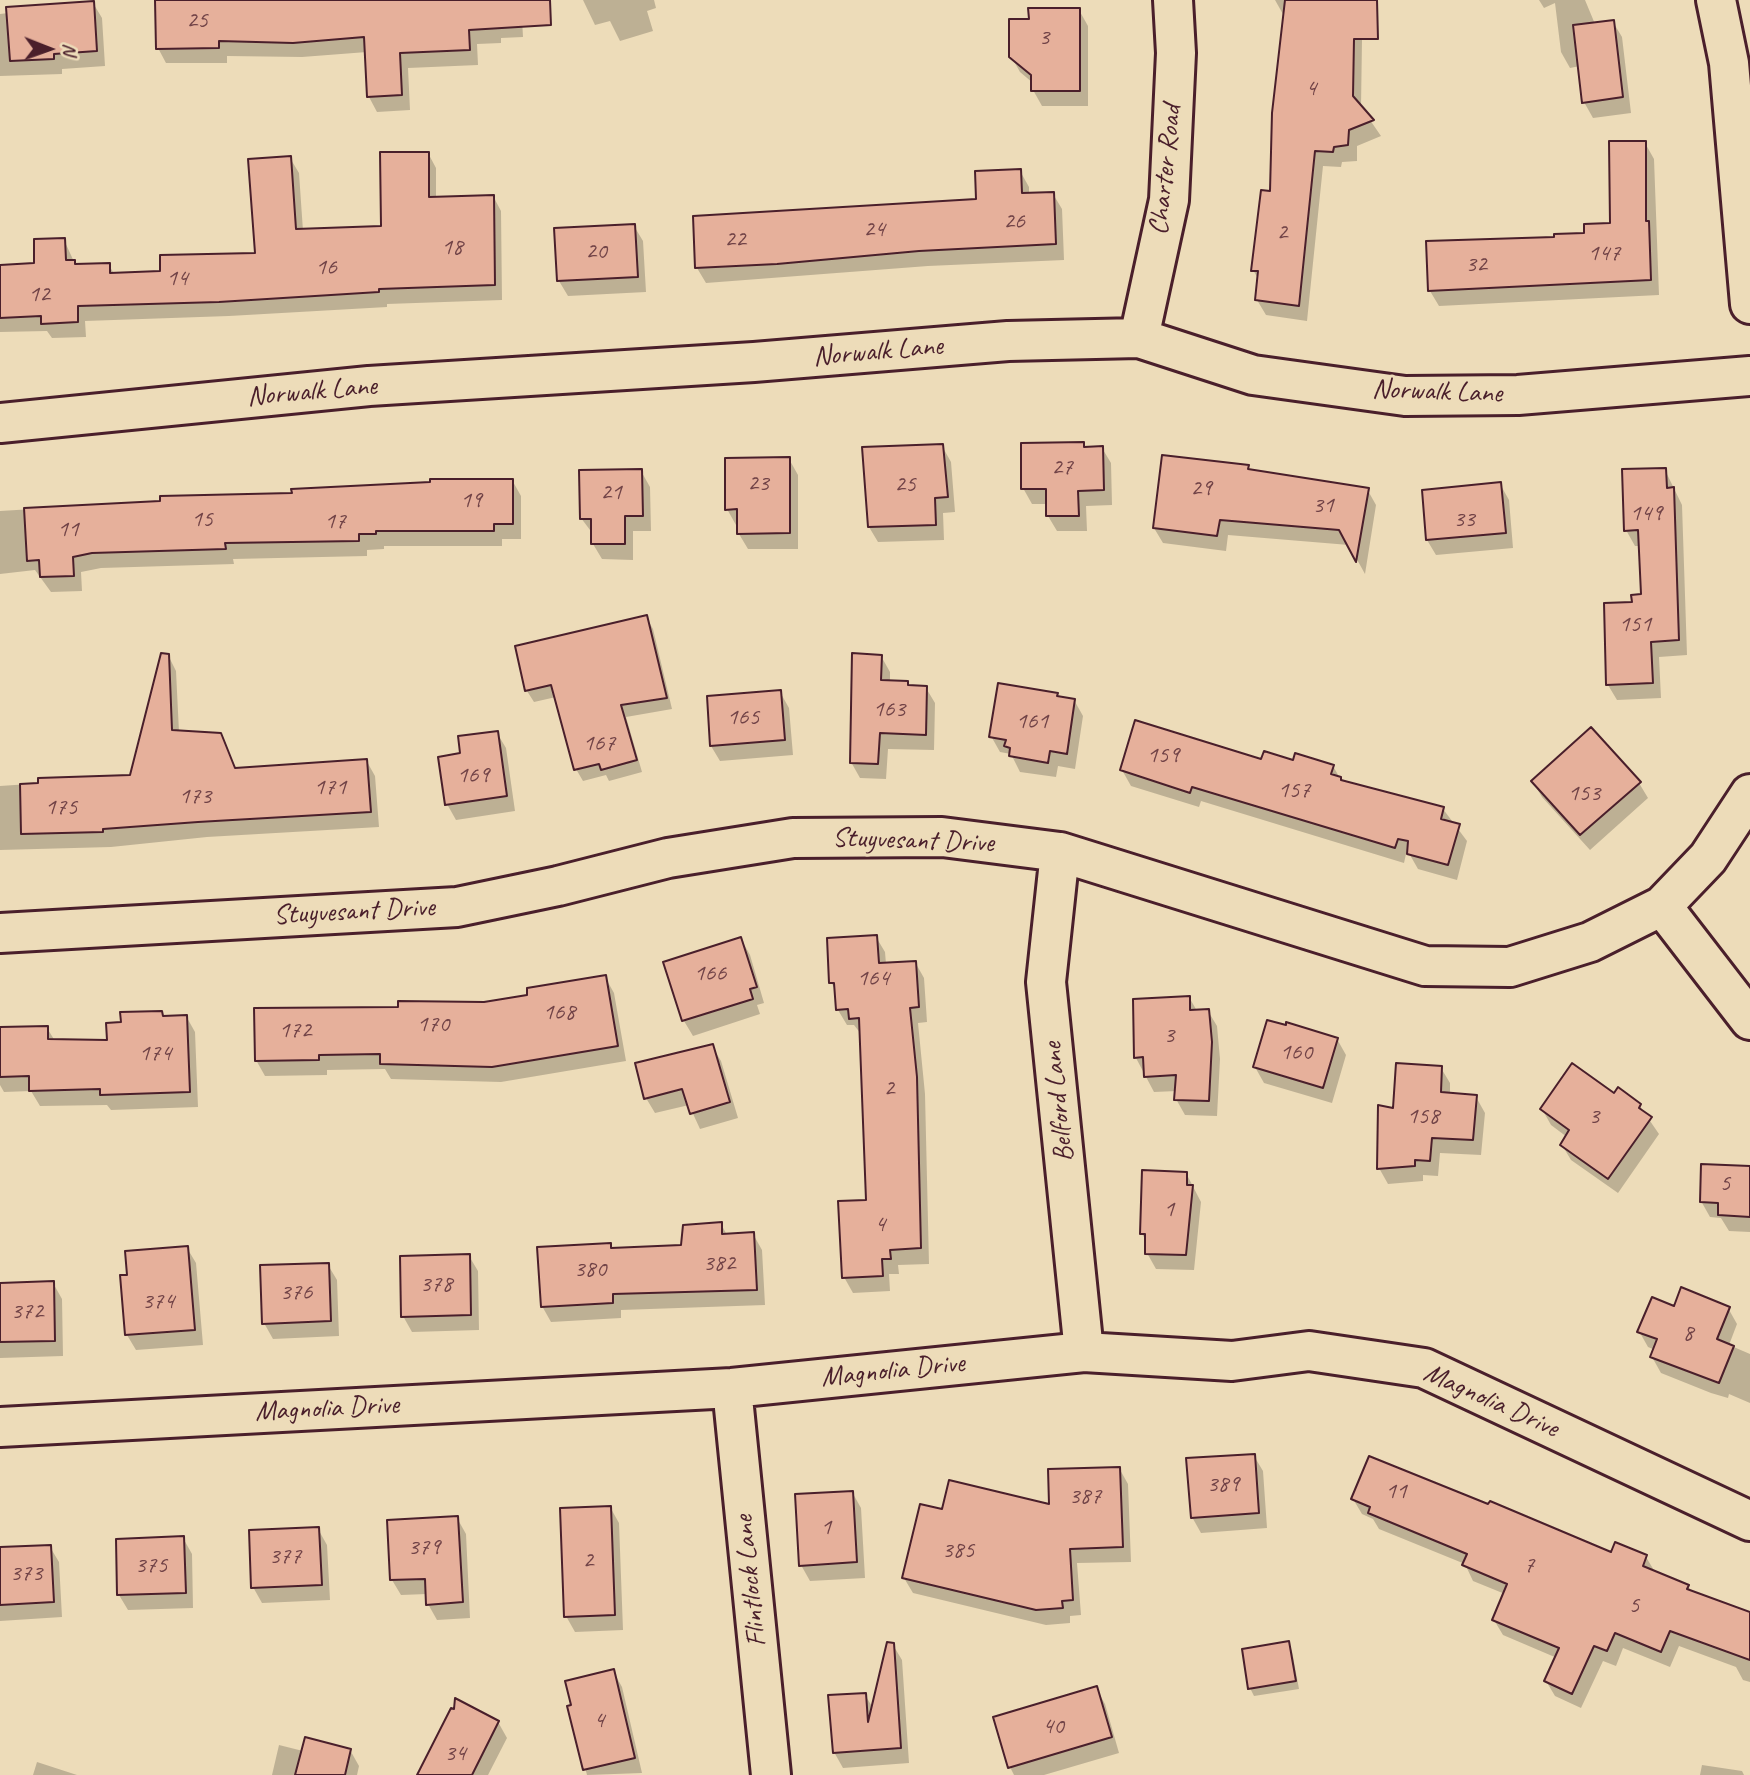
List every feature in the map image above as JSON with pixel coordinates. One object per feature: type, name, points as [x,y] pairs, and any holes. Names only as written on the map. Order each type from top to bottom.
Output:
[{"type":"street","name":"Charter Road","points":[[1139,338],[1169,200],[1177,53],[1172,0]]},
{"type":"street","points":[[1716,0],[1729,63],[1750,304]]},
{"type":"street","name":"Norwalk Lane","points":[[0,423],[369,386],[754,362],[1007,341],[1139,338],[1253,375],[1405,396],[1518,395],[1750,376]]},
{"type":"street","name":"Stuyvesant Drive","points":[[0,933],[457,907],[558,886],[668,858],[793,838],[942,837],[1060,852],[1425,966],[1510,967],[1590,942],[1662,906],[1708,858],[1750,794]]},
{"type":"street","name":"Belford Lane","points":[[1060,852],[1046,982],[1084,1352]]},
{"type":"street","points":[[1662,906],[1750,1020]]},
{"type":"street","name":"Magnolia Drive","points":[[0,1427],[732,1388],[1084,1352],[1232,1361],[1309,1351],[1424,1368],[1750,1521]]},
{"type":"street","name":"Flintlock Lane","points":[[732,1388],[771,1775]]},
{"type":"building","points":[[155,0],[550,0],[551,25],[469,30],[470,50],[400,53],[402,95],[367,97],[364,37],[293,43],[219,41],[219,48],[156,49]]},
{"type":"building","points":[[1285,0],[1377,0],[1378,39],[1354,39],[1353,96],[1374,120],[1349,130],[1348,145],[1334,147],[1333,152],[1315,151],[1299,306],[1255,300],[1258,271],[1251,271],[1261,190],[1270,191],[1272,113]]},
{"type":"building","points":[[94,1],[97,51],[54,54],[54,59],[10,61],[6,7]]},
{"type":"building","points":[[1028,8],[1080,8],[1080,91],[1031,91],[1031,75],[1009,57],[1009,19],[1029,19]]},
{"type":"building","points":[[1614,20],[1623,97],[1582,103],[1573,25]]},
{"type":"building","points":[[1609,141],[1646,141],[1646,221],[1649,221],[1651,280],[1428,291],[1426,241],[1554,237],[1554,234],[1584,233],[1584,224],[1610,223]]},
{"type":"building","points":[[380,152],[429,152],[429,197],[494,195],[495,285],[379,289],[379,292],[219,302],[78,306],[78,322],[41,324],[41,316],[0,318],[0,265],[34,263],[34,239],[65,238],[66,260],[75,260],[75,264],[110,263],[110,273],[160,271],[160,255],[255,253],[248,159],[291,156],[296,229],[381,226]]},
{"type":"building","points":[[1021,169],[1022,193],[1054,192],[1056,244],[919,251],[777,264],[695,268],[693,216],[976,199],[975,171]]},
{"type":"building","points":[[635,224],[638,277],[557,281],[554,228]]},
{"type":"building","points":[[1084,442],[1084,447],[1103,446],[1104,490],[1078,491],[1079,516],[1046,516],[1046,489],[1021,489],[1021,443]]},
{"type":"building","points":[[943,444],[948,497],[935,498],[936,525],[868,527],[862,447]]},
{"type":"building","points":[[1162,455],[1249,465],[1248,469],[1369,488],[1356,562],[1339,530],[1220,520],[1217,536],[1153,528]]},
{"type":"building","points":[[790,457],[790,533],[737,534],[737,509],[725,510],[725,458]]},
{"type":"building","points":[[1666,468],[1667,488],[1674,487],[1679,640],[1651,642],[1653,683],[1606,685],[1604,603],[1632,602],[1631,595],[1641,594],[1638,530],[1624,531],[1622,469]]},
{"type":"building","points":[[642,469],[643,516],[625,516],[625,544],[591,544],[591,519],[580,519],[579,470]]},
{"type":"building","points":[[430,479],[513,479],[513,524],[494,524],[494,531],[376,531],[376,534],[359,534],[359,541],[225,543],[226,549],[92,553],[73,557],[74,576],[40,577],[39,560],[27,561],[24,508],[160,501],[160,496],[292,493],[291,489],[430,482]]},
{"type":"building","points":[[1501,482],[1506,533],[1426,540],[1422,490]]},
{"type":"building","points":[[647,615],[667,698],[621,705],[637,760],[601,770],[599,764],[574,770],[551,685],[525,691],[515,646]]},
{"type":"building","points":[[161,653],[169,654],[172,730],[221,733],[235,768],[367,759],[371,812],[103,829],[103,832],[21,834],[20,784],[38,783],[38,778],[130,775]]},
{"type":"building","points":[[852,653],[882,655],[881,680],[908,681],[908,685],[927,686],[926,735],[880,733],[878,764],[850,763]]},
{"type":"building","points":[[998,683],[1058,693],[1057,696],[1075,699],[1067,754],[1050,751],[1048,763],[1009,756],[1010,748],[1004,746],[1006,740],[989,737]]},
{"type":"building","points":[[781,690],[785,740],[710,746],[707,696]]},
{"type":"building","points":[[1135,720],[1261,759],[1264,751],[1293,760],[1295,753],[1334,765],[1331,774],[1341,777],[1341,780],[1444,807],[1441,819],[1460,824],[1448,865],[1407,854],[1408,841],[1398,839],[1395,848],[1192,787],[1190,793],[1120,770]]},
{"type":"building","points":[[1591,727],[1641,782],[1580,835],[1531,781]]},
{"type":"building","points":[[498,731],[507,796],[445,805],[438,757],[460,753],[458,736]]},
{"type":"building","points":[[877,935],[879,963],[916,961],[919,1007],[910,1008],[917,1077],[921,1248],[890,1250],[891,1259],[882,1259],[883,1276],[842,1278],[838,1201],[866,1200],[859,1018],[849,1019],[848,1009],[836,1010],[834,983],[829,983],[827,938]]},
{"type":"building","points":[[741,937],[757,987],[750,989],[753,999],[682,1021],[663,962]]},
{"type":"building","points":[[606,975],[618,1046],[492,1067],[380,1064],[380,1054],[319,1055],[319,1060],[255,1061],[254,1008],[398,1007],[398,1001],[484,1002],[527,995],[527,988]]},
{"type":"building","points":[[1190,996],[1190,1010],[1209,1009],[1212,1042],[1209,1101],[1174,1100],[1176,1075],[1144,1077],[1143,1057],[1134,1058],[1133,999]]},
{"type":"building","points":[[162,1011],[163,1016],[187,1015],[190,1092],[100,1095],[100,1089],[29,1091],[29,1076],[0,1077],[0,1027],[48,1026],[48,1039],[107,1040],[106,1023],[121,1022],[120,1012]]},
{"type":"building","points":[[1267,1020],[1286,1025],[1286,1022],[1338,1038],[1323,1088],[1253,1067]]},
{"type":"building","points":[[713,1044],[730,1102],[690,1114],[682,1089],[644,1099],[635,1063]]},
{"type":"building","points":[[1396,1063],[1442,1066],[1441,1092],[1477,1095],[1473,1140],[1432,1138],[1430,1161],[1415,1160],[1415,1166],[1377,1169],[1378,1105],[1393,1108]]},
{"type":"building","points":[[1572,1063],[1614,1093],[1618,1087],[1641,1104],[1639,1108],[1652,1117],[1608,1179],[1560,1145],[1569,1130],[1540,1109]]},
{"type":"building","points":[[1701,1164],[1750,1166],[1750,1217],[1718,1215],[1718,1203],[1700,1202]]},
{"type":"building","points":[[1142,1170],[1187,1172],[1187,1185],[1193,1185],[1186,1255],[1145,1254],[1145,1234],[1140,1234]]},
{"type":"building","points":[[722,1222],[722,1234],[754,1232],[757,1290],[613,1294],[613,1303],[541,1307],[537,1247],[611,1243],[611,1248],[681,1245],[683,1225]]},
{"type":"building","points":[[188,1246],[195,1330],[125,1335],[120,1275],[127,1275],[125,1251]]},
{"type":"building","points":[[470,1254],[471,1315],[401,1317],[400,1256]]},
{"type":"building","points":[[329,1263],[331,1321],[262,1324],[260,1265]]},
{"type":"building","points":[[54,1281],[55,1341],[0,1342],[0,1283]]},
{"type":"building","points":[[1681,1287],[1730,1307],[1717,1339],[1734,1346],[1719,1383],[1650,1357],[1657,1339],[1637,1332],[1652,1297],[1674,1306]]},
{"type":"building","points":[[1255,1454],[1259,1513],[1191,1518],[1186,1458]]},
{"type":"building","points":[[1369,1456],[1488,1504],[1490,1501],[1611,1552],[1615,1542],[1647,1555],[1643,1566],[1689,1585],[1687,1589],[1750,1612],[1750,1660],[1670,1631],[1661,1652],[1615,1633],[1607,1651],[1594,1646],[1572,1694],[1544,1681],[1559,1648],[1492,1620],[1507,1584],[1462,1565],[1467,1554],[1368,1513],[1370,1507],[1351,1499]]},
{"type":"building","points":[[1120,1467],[1123,1547],[1070,1549],[1073,1600],[1062,1601],[1063,1608],[1036,1610],[902,1578],[920,1504],[942,1509],[949,1480],[1049,1504],[1048,1469]]},
{"type":"building","points":[[853,1491],[857,1562],[799,1566],[795,1494]]},
{"type":"building","points":[[611,1506],[615,1615],[564,1617],[560,1508]]},
{"type":"building","points":[[458,1516],[463,1602],[426,1605],[425,1579],[390,1580],[387,1520]]},
{"type":"building","points":[[319,1527],[322,1585],[251,1588],[249,1530]]},
{"type":"building","points":[[184,1536],[186,1593],[117,1595],[116,1539]]},
{"type":"building","points":[[51,1545],[54,1602],[0,1605],[0,1547]]},
{"type":"building","points":[[1289,1641],[1296,1681],[1248,1689],[1242,1649]]},
{"type":"building","points":[[887,1642],[894,1643],[901,1748],[833,1753],[828,1695],[866,1693],[868,1722]]},
{"type":"building","points":[[614,1669],[635,1758],[583,1770],[567,1706],[571,1705],[565,1681]]},
{"type":"building","points":[[1097,1686],[1112,1737],[1008,1768],[993,1717]]},
{"type":"building","points":[[455,1698],[499,1721],[472,1775],[417,1775],[451,1708],[454,1709]]},
{"type":"building","points":[[305,1737],[351,1749],[345,1775],[295,1775]]}]
